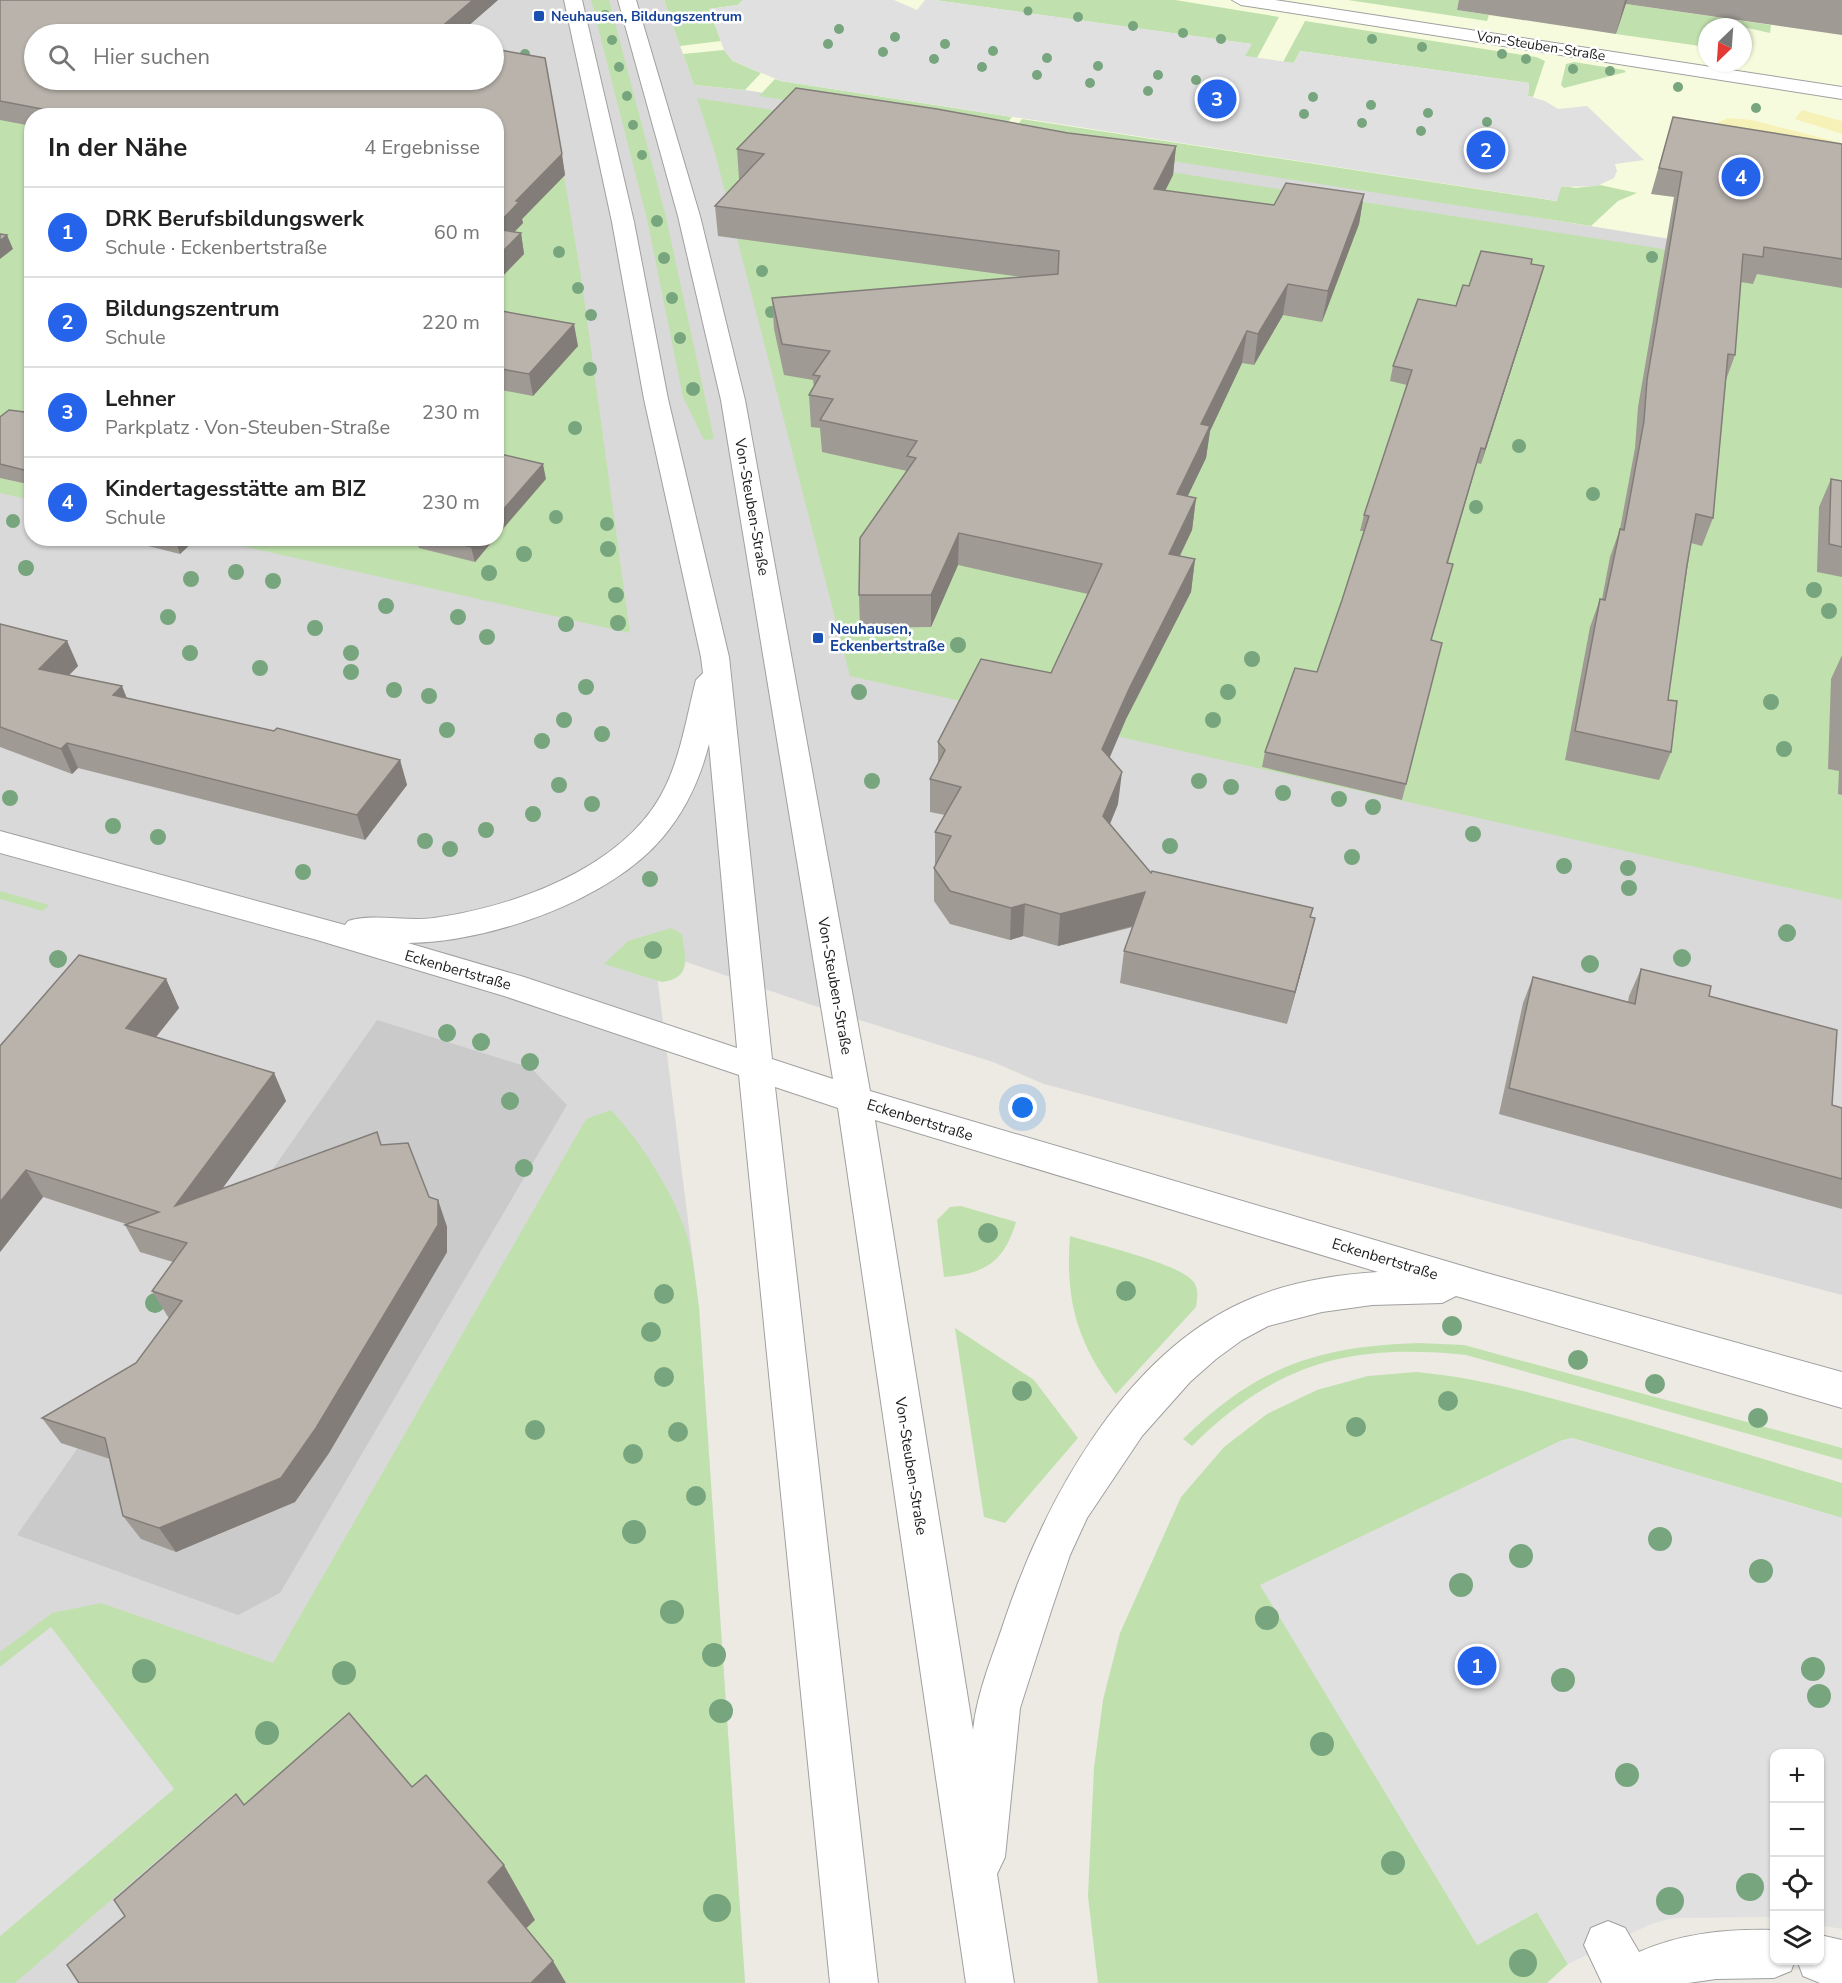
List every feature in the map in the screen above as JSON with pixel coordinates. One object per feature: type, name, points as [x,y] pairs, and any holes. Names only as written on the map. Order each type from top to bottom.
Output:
[{"type":"street","points":[[573,0],[623,222],[656,399],[715,657],[756,1070],[854,1983]]},
{"type":"street","name":"Von-Steuben-Straße","points":[[627,0],[689,216],[733,400],[854,1100],[990,1983]]},
{"type":"street","name":"Von-Steuben-Straße","points":[[1241,0],[1280,3],[1842,93]]},
{"type":"street","points":[[317,928],[430,931],[483,921],[527,907],[605,869],[628,853],[670,807],[684,780],[715,657]]},
{"type":"street","name":"Eckenbertstraße","points":[[0,842],[317,928],[549,997],[756,1070],[854,1100],[1483,1288],[1842,1390]]},
{"type":"street","points":[[977,1901],[998,1709],[1037,1585],[1073,1504],[1124,1429],[1166,1380],[1194,1353],[1224,1330],[1256,1313],[1296,1301],[1402,1286],[1483,1288]]},
{"type":"street","points":[[1621,1970],[1711,1954],[1770,1954]]},
{"type":"street","points":[[1824,1960],[1842,1964]]},
{"type":"shaded area","points":[[0,0],[1842,0],[1842,1295],[1044,1084],[993,1062],[815,1006],[654,951],[699,1308],[745,1983],[0,1983]]},
{"type":"shaded area","points":[[664,0],[1842,0],[1842,267],[1001,130],[745,90],[694,85]]},
{"type":"shaded area","points":[[743,0],[894,0],[917,10],[925,0],[934,0],[1252,44],[1245,56],[1294,63],[1300,51],[1529,83],[1528,96],[1545,101],[1558,109],[1587,106],[1644,160],[1615,164],[1617,171],[1614,178],[1597,186],[1561,187],[1557,201],[781,81],[733,61],[724,50],[709,9],[738,5]]},
{"type":"shaded area","points":[[377,1020],[531,1068],[567,1105],[280,1593],[238,1615],[17,1535]]},
{"type":"shaded area","points":[[1572,1438],[1842,1518],[1842,1929],[1824,1926],[1824,1749],[1770,1749],[1770,1917],[1673,1918],[1651,1924],[1568,1964],[1537,1912],[1477,1945],[1260,1585],[1560,1441]]},
{"type":"shaded area","points":[[51,1627],[174,1789],[0,1936],[0,1667]]},
{"type":"green space","points":[[591,0],[609,0],[666,217],[714,439],[704,440],[683,397],[647,219]]},
{"type":"green space","points":[[664,0],[743,0],[738,5],[709,9],[721,41],[680,46]]},
{"type":"green space","points":[[934,0],[1175,0],[1279,17],[1257,58],[1244,56],[1251,44]]},
{"type":"green space","points":[[1348,0],[1462,0],[1457,10],[1489,15],[1487,21]]},
{"type":"green space","points":[[0,2],[24,25],[24,90],[504,90],[504,77],[545,63],[581,276],[630,633],[242,546],[504,546],[504,108],[24,108],[24,498],[0,493]]},
{"type":"green space","points":[[1626,4],[1723,18],[1698,18],[1698,46],[1616,34]]},
{"type":"green space","points":[[1305,21],[1536,57],[1545,61],[1533,97],[1528,96],[1529,83],[1300,51],[1294,63],[1283,62]]},
{"type":"green space","points":[[1752,22],[1771,25],[1770,33],[1752,29]]},
{"type":"green space","points":[[724,50],[733,61],[761,73],[745,90],[694,85],[683,54]]},
{"type":"green space","points":[[1574,62],[1626,72],[1564,88],[1561,85],[1566,64]]},
{"type":"green space","points":[[775,79],[1012,117],[998,134],[759,96]]},
{"type":"green space","points":[[697,98],[1842,277],[1842,900],[850,676],[715,153]]},
{"type":"green space","points":[[1022,119],[1556,201],[1561,186],[1576,188],[1600,185],[1637,193],[1618,201],[1591,226],[1010,136]]},
{"type":"green space","points":[[0,891],[49,905],[43,911],[0,899]]},
{"type":"green space","points":[[671,928],[682,934],[685,958],[683,971],[672,980],[662,982],[604,964],[628,941]]},
{"type":"green space","points":[[611,1110],[635,1139],[668,1190],[684,1226],[694,1267],[699,1308],[745,1983],[559,1983],[285,1852],[234,1794],[15,1983],[0,1983],[0,1936],[174,1789],[51,1627],[0,1667],[0,1652],[52,1613],[101,1603],[273,1663],[586,1119]]},
{"type":"green space","points":[[961,1206],[1016,1222],[1005,1247],[991,1263],[971,1273],[944,1277],[937,1220],[950,1207]]},
{"type":"green space","points":[[1070,1236],[1175,1269],[1188,1277],[1196,1287],[1196,1307],[1116,1394],[1092,1357],[1076,1320],[1070,1281]]},
{"type":"green space","points":[[955,1328],[1034,1380],[1078,1438],[1005,1523],[984,1517]]},
{"type":"green space","points":[[1419,1343],[1464,1345],[1842,1448],[1842,1460],[1466,1355],[1424,1352],[1386,1352],[1317,1365],[1285,1378],[1254,1395],[1223,1418],[1192,1446],[1183,1439],[1236,1394],[1290,1365],[1350,1349]]},
{"type":"green space","points":[[1416,1372],[1480,1381],[1542,1396],[1649,1425],[1842,1483],[1842,1518],[1572,1438],[1560,1441],[1477,1945],[1537,1912],[1568,1964],[1547,1983],[1098,1983],[1088,1896],[1094,1768],[1103,1700],[1120,1633],[1181,1497],[1224,1447],[1267,1414],[1317,1390],[1368,1376]]},
{"type":"sand","points":[[1802,110],[1842,121],[1842,134],[1795,119]]},
{"type":"sand","points":[[1728,118],[1752,120],[1842,143],[1842,147],[1712,125]]},
{"type":"building","points":[[0,0],[473,0],[445,24],[24,24],[24,90],[504,90],[504,51],[545,58],[562,154],[516,201],[519,202],[504,218],[504,108],[37,108],[0,101]]},
{"type":"building","points":[[796,88],[937,109],[1068,133],[1176,146],[1154,189],[1274,205],[1286,183],[1364,194],[1328,291],[1288,284],[1258,334],[1247,331],[1201,424],[1210,426],[1177,494],[1196,498],[1169,554],[1195,559],[1130,687],[1102,749],[1122,772],[1103,816],[1151,873],[1152,871],[1313,908],[1310,917],[1315,918],[1295,992],[1124,951],[1145,892],[1060,914],[1025,904],[1011,908],[950,891],[934,868],[951,836],[935,832],[961,787],[930,779],[945,750],[938,742],[981,659],[1051,673],[1102,564],[959,533],[931,595],[859,595],[860,538],[916,458],[907,456],[917,441],[820,420],[833,399],[809,395],[820,376],[813,375],[830,351],[782,344],[772,298],[1058,274],[1059,251],[715,206],[764,154],[737,149]]},
{"type":"building","points":[[1673,117],[1842,144],[1842,259],[1764,247],[1763,257],[1743,254],[1735,355],[1728,354],[1713,518],[1696,514],[1687,565],[1668,700],[1677,701],[1671,752],[1575,731],[1600,599],[1605,600],[1620,529],[1624,530],[1644,421],[1647,380],[1682,172],[1659,168]]},
{"type":"building","points":[[504,230],[521,233],[504,250]]},
{"type":"building","points":[[0,234],[7,235],[0,241]]},
{"type":"building","points":[[1481,251],[1532,259],[1531,264],[1544,266],[1485,449],[1481,448],[1447,563],[1453,564],[1431,640],[1442,643],[1406,784],[1265,752],[1295,668],[1317,672],[1342,600],[1369,516],[1364,515],[1412,370],[1393,366],[1418,299],[1456,306],[1463,285],[1469,286]]},
{"type":"building","points":[[504,311],[574,324],[529,374],[504,369]]},
{"type":"building","points":[[9,410],[24,412],[24,470],[0,464],[0,417]]},
{"type":"building","points":[[504,455],[543,464],[504,509]]},
{"type":"building","points":[[1831,479],[1842,481],[1842,547],[1829,544]]},
{"type":"building","points":[[0,624],[67,641],[39,669],[122,686],[113,695],[274,731],[277,728],[400,760],[357,815],[67,743],[61,749],[0,727]]},
{"type":"building","points":[[79,955],[166,979],[126,1028],[274,1073],[175,1206],[377,1132],[381,1145],[408,1143],[429,1197],[438,1200],[438,1225],[316,1428],[281,1478],[159,1528],[123,1516],[105,1438],[42,1418],[136,1363],[182,1301],[152,1291],[187,1243],[125,1225],[159,1212],[26,1170],[0,1202],[0,1046]]},
{"type":"building","points":[[1641,969],[1711,986],[1709,996],[1837,1030],[1832,1105],[1842,1108],[1842,1179],[1509,1088],[1533,977],[1635,1004]]},
{"type":"building","points":[[349,1713],[412,1787],[426,1775],[504,1865],[488,1882],[553,1961],[531,1983],[79,1983],[67,1965],[125,1916],[114,1900],[236,1794],[244,1805]]},
{"type":"place","name":"Neuhausen, Bildungszentrum","points":[[539,16]]},
{"type":"place","name":"Lehner","points":[[1217,99]]},
{"type":"place","name":"Bildungszentrum","points":[[1486,150]]},
{"type":"place","name":"Kindertagesstätte am BIZ","points":[[1741,177]]},
{"type":"place","name":"Neuhausen, Eckenbertstraße","points":[[818,638]]},
{"type":"place","name":"DRK Berufsbildungswerk","points":[[1477,1666]]}]
